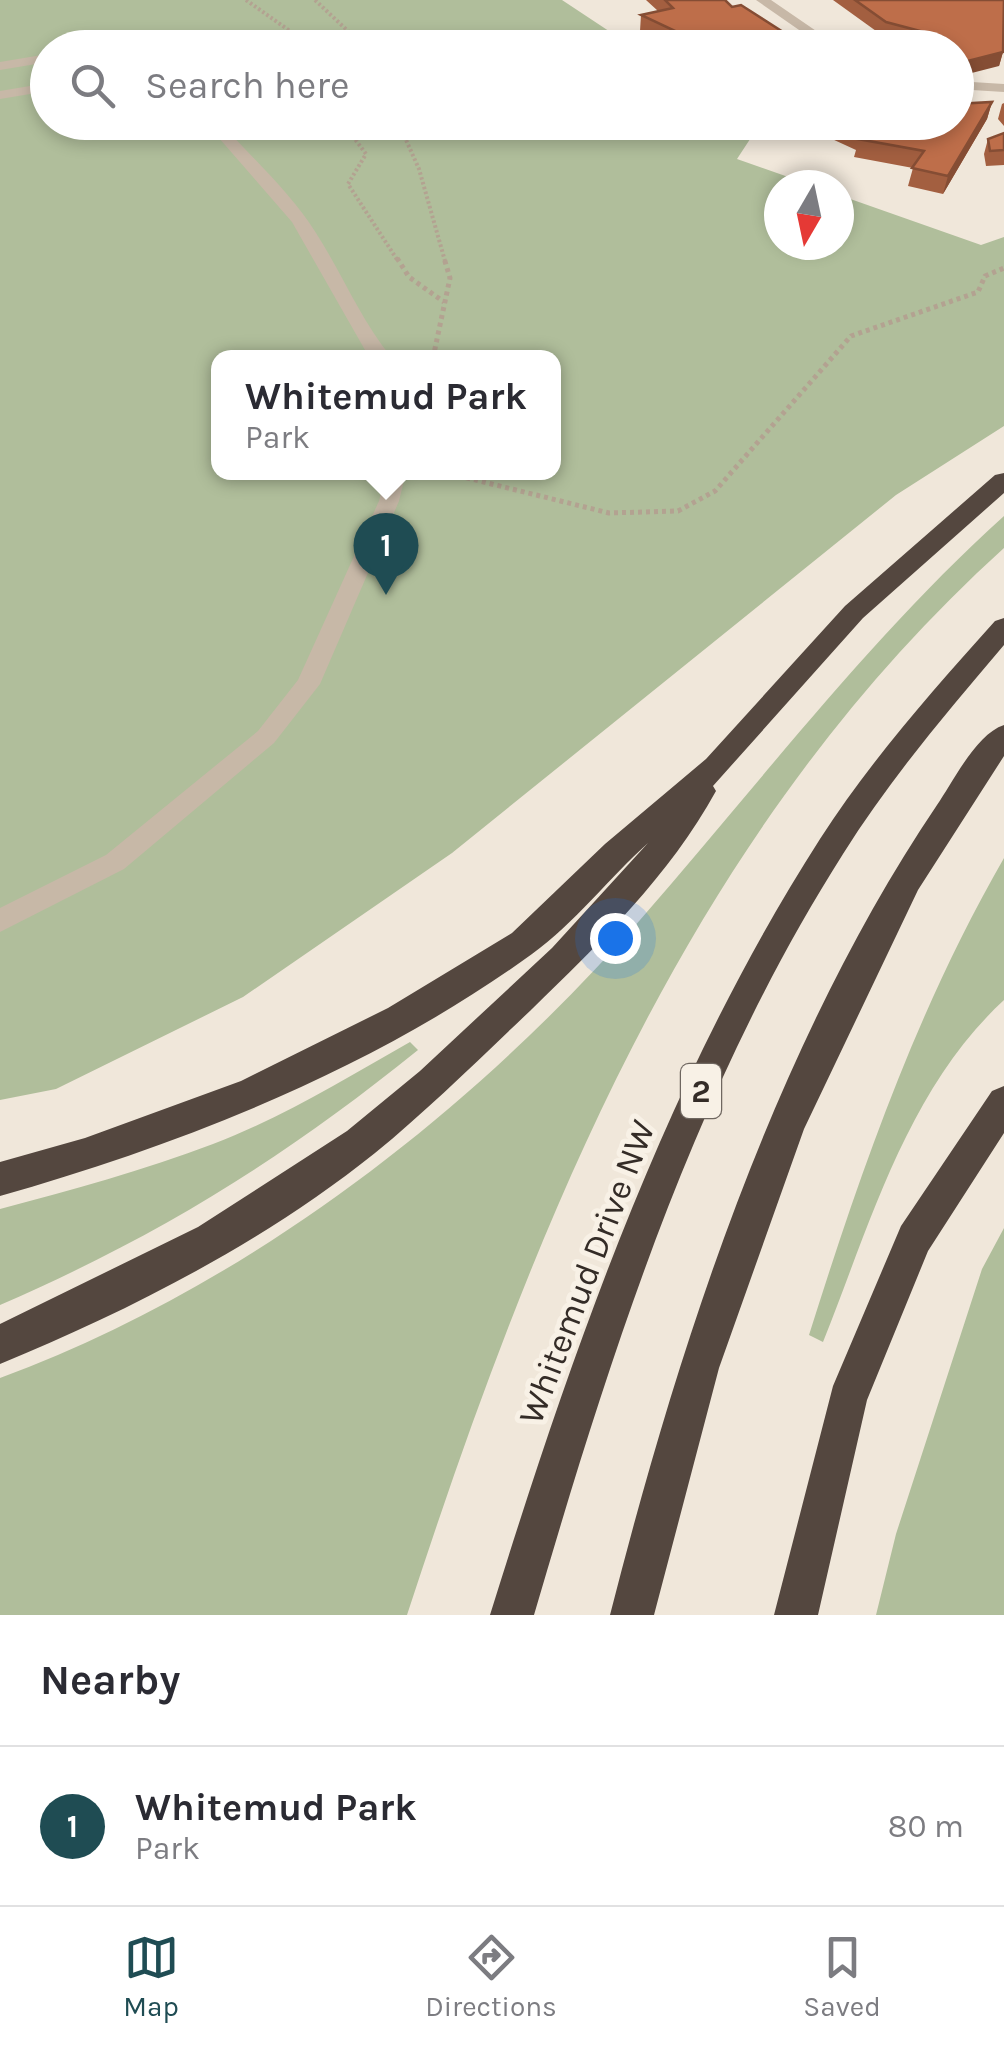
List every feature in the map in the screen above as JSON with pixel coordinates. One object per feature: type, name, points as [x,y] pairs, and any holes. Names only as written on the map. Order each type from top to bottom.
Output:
[{"type":"highway","points":[[0,1179],[85,1156],[252,1094],[400,1018],[523,944],[616,853],[716,767],[854,612],[1004,480]]},
{"type":"highway","name":"Whitemud Drive NW","points":[[512,1615],[577,1402],[636,1243],[755,978],[809,880],[886,761],[1004,626]]},
{"type":"highway","points":[[632,1615],[722,1291],[774,1152],[831,1028],[924,848],[1004,736]]},
{"type":"highway","points":[[0,1344],[168,1265],[251,1216],[404,1107],[558,964],[673,838],[716,767]]},
{"type":"highway","points":[[796,1615],[847,1400],[914,1239],[1004,1102]]},
{"type":"street","points":[[762,0],[808,30]]},
{"type":"street","points":[[0,66],[30,61]]},
{"type":"street","points":[[974,87],[1004,88]]},
{"type":"street","points":[[0,95],[30,90]]},
{"type":"street","points":[[228,140],[305,228],[338,282],[366,343],[373,350]]},
{"type":"street","points":[[0,921],[114,862],[203,793],[266,736],[308,684],[389,501],[394,480]]},
{"type":"path","points":[[246,0],[288,30]]},
{"type":"path","points":[[316,0],[347,30]]},
{"type":"path","points":[[355,140],[366,154],[348,184],[409,277],[436,292],[444,303]]},
{"type":"path","points":[[406,140],[419,169],[450,278],[435,350]]},
{"type":"path","points":[[472,480],[558,504],[666,514],[687,507],[714,491],[852,336],[978,292],[984,276],[1004,268]]},
{"type":"green space","points":[[0,0],[562,0],[607,30],[30,30],[30,140],[749,140],[737,159],[768,170],[764,170],[764,260],[854,260],[854,200],[981,245],[1004,237],[1004,426],[896,495],[452,853],[243,997],[56,1089],[0,1100]]},
{"type":"green space","points":[[1004,516],[1004,548],[893,659],[796,779],[711,907],[636,1040],[570,1179],[510,1322],[407,1615],[0,1615],[0,1378],[91,1340],[179,1296],[265,1245],[427,1127],[573,992],[640,920],[861,661]]},
{"type":"green space","points":[[1004,858],[1004,1000],[970,1036],[917,1116],[876,1205],[823,1342],[809,1335],[893,1091],[944,973]]},
{"type":"green space","points":[[410,1042],[418,1050],[268,1160],[167,1223],[0,1305],[0,1209],[134,1171],[239,1134]]},
{"type":"green space","points":[[1004,1228],[1004,1615],[876,1615],[896,1534],[982,1269]]},
{"type":"building","points":[[665,0],[725,0],[732,7],[741,5],[780,30],[673,30],[641,15],[673,8]]},
{"type":"building","points":[[855,0],[1004,0],[1003,52],[974,59],[974,30],[916,30],[886,22]]},
{"type":"building","points":[[992,102],[974,132],[974,103]]},
{"type":"building","points":[[1004,133],[1004,150],[990,151],[988,139]]},
{"type":"building","points":[[864,140],[969,140],[948,176],[912,168],[924,151]]},
{"type":"place","name":"Whitemud Park","points":[[386,595]]}]
